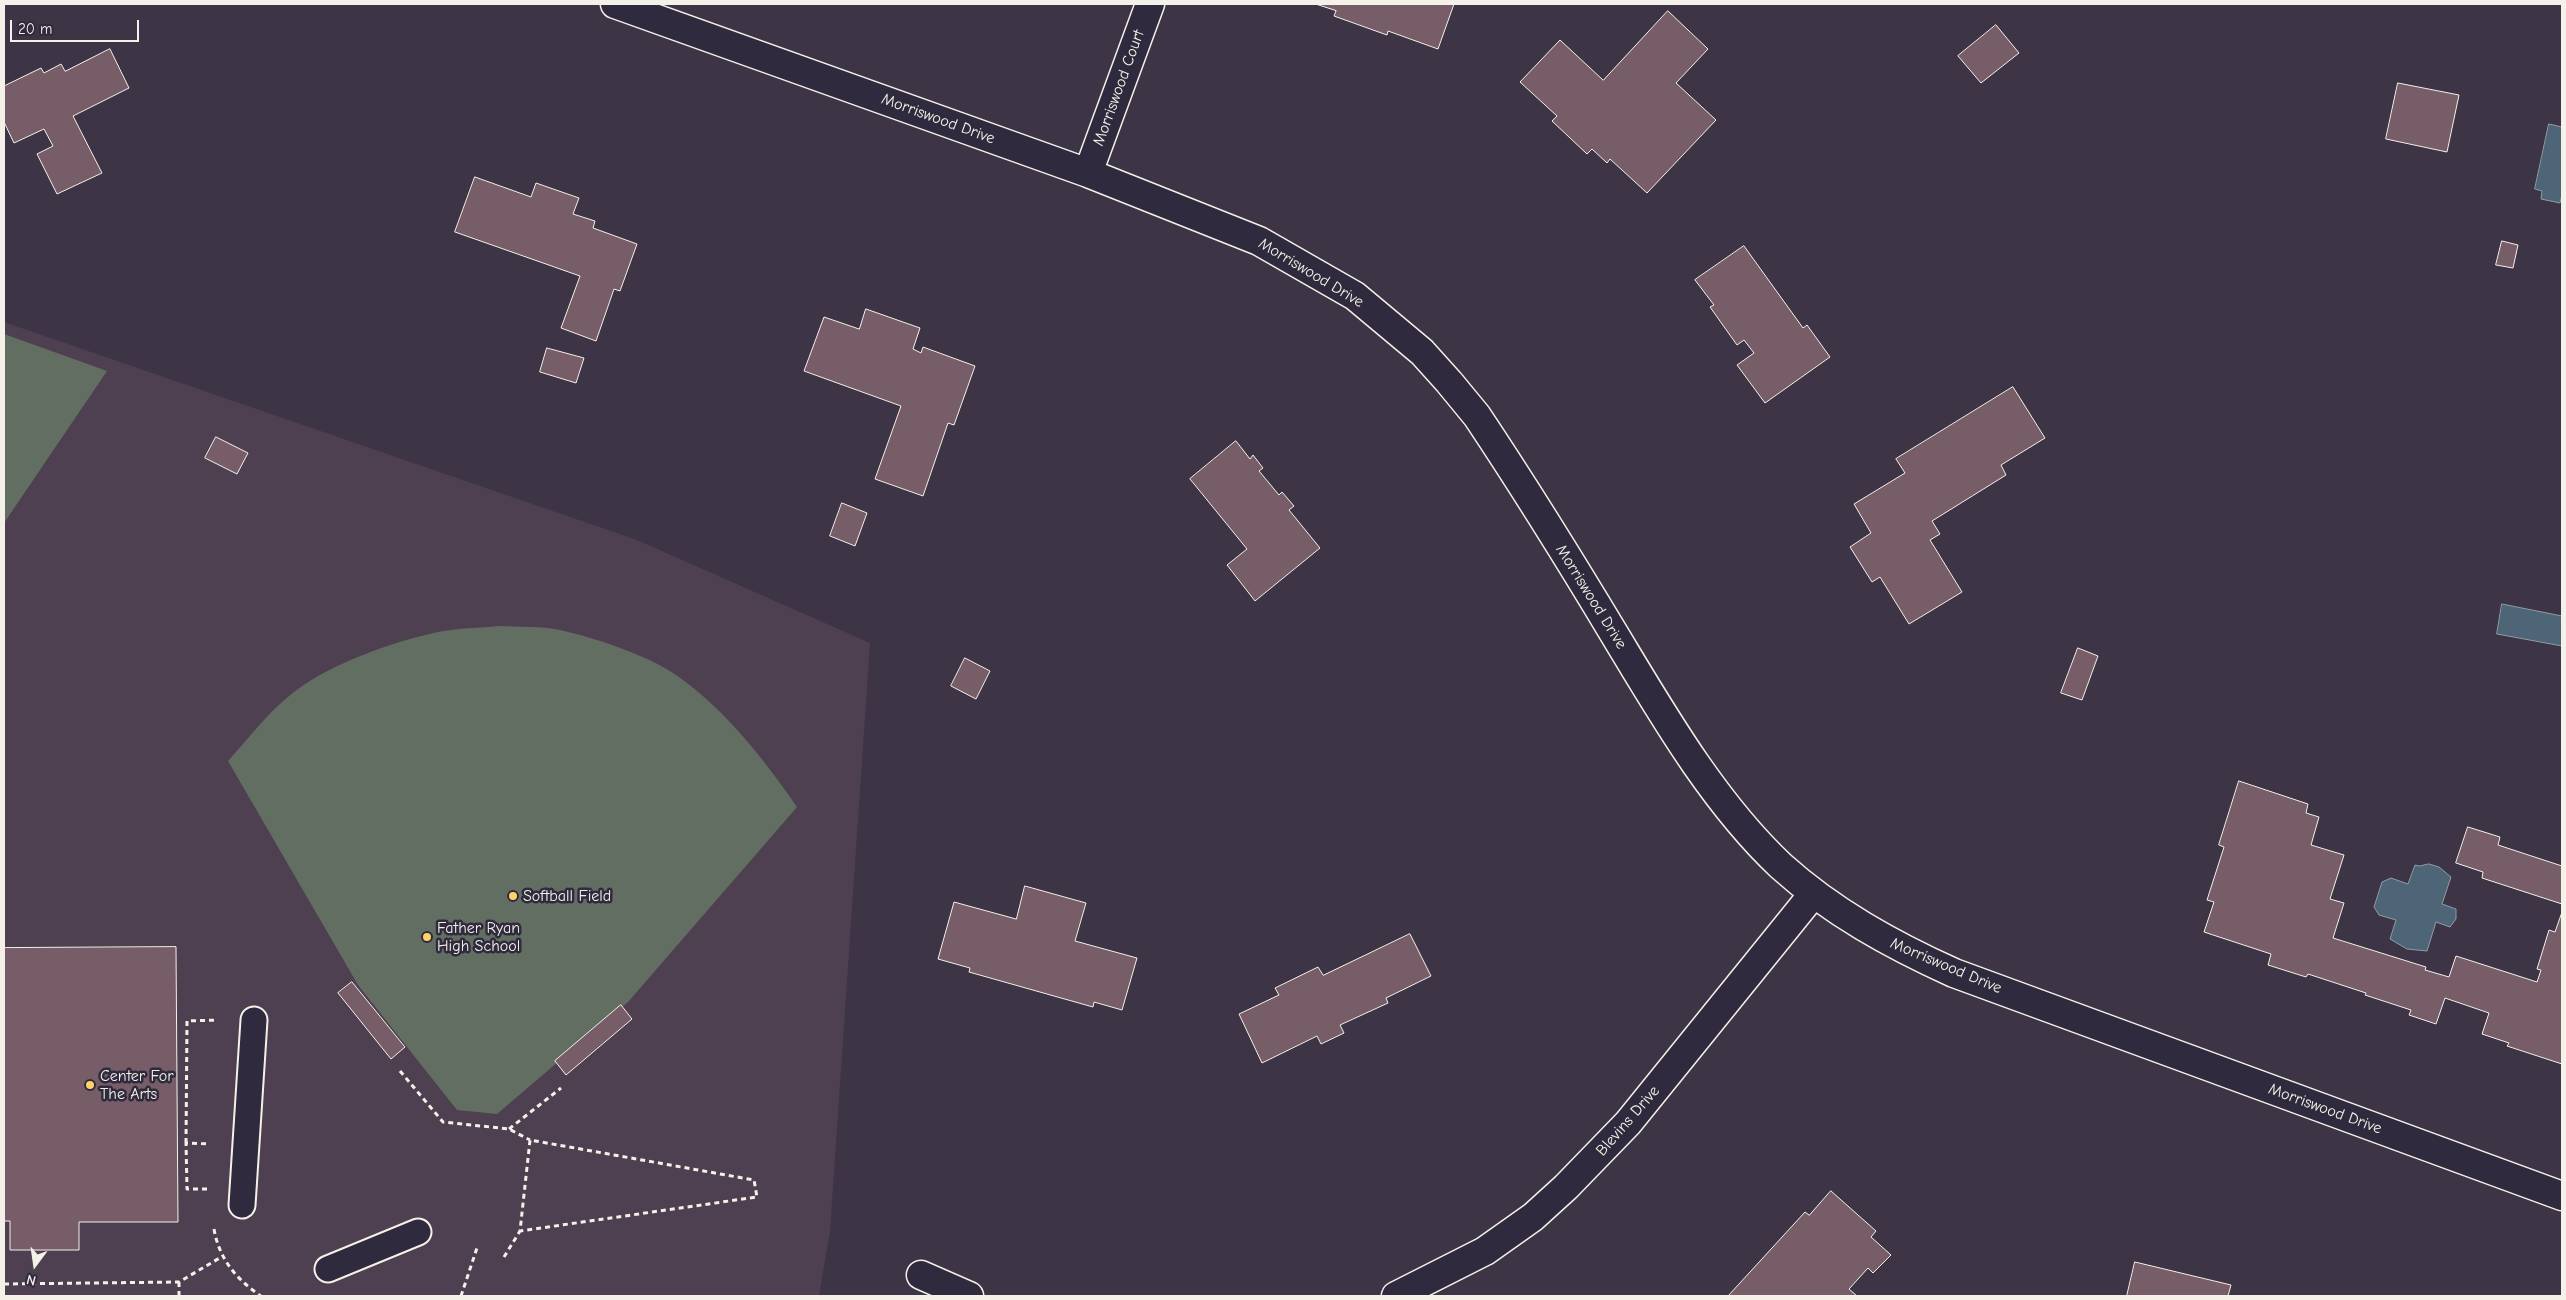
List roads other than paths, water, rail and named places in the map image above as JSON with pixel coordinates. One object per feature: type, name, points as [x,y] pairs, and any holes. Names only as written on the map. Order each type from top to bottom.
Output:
[{"type":"street","name":"Morriswood Drive","points":[[615,4],[1088,173],[1259,241],[1355,296],[1422,352],[1450,382],[1477,416],[1662,713],[1708,780],[1765,850],[1814,893],[1888,942],[1954,973],[2562,1196]]},
{"type":"street","name":"Morriswood Court","points":[[1088,173],[1150,4]]},
{"type":"street","name":"Blevins Drive","points":[[1396,1296],[1485,1252],[1533,1217],[1566,1187],[1628,1123],[1814,893]]},
{"type":"street","points":[[922,1275],[969,1296]]},
{"type":"lane","points":[[242,1205],[254,1020]]},
{"type":"lane","points":[[328,1270],[418,1232]]},
{"type":"water","points":[[2549,124],[2562,127],[2562,195],[2560,203],[2541,199],[2542,191],[2535,189]]},
{"type":"water","points":[[2502,604],[2562,616],[2562,646],[2497,634]]},
{"type":"water","points":[[2429,864],[2439,867],[2451,877],[2442,904],[2456,909],[2456,919],[2450,927],[2436,922],[2427,951],[2407,949],[2390,939],[2396,920],[2379,915],[2374,907],[2382,882],[2391,878],[2408,884],[2415,865]]},
{"type":"place","name":"Softball Field","points":[[513,896]]},
{"type":"place","name":"Father Ryan High School","points":[[427,937]]},
{"type":"place","name":"Center For The Arts","points":[[90,1085]]}]
